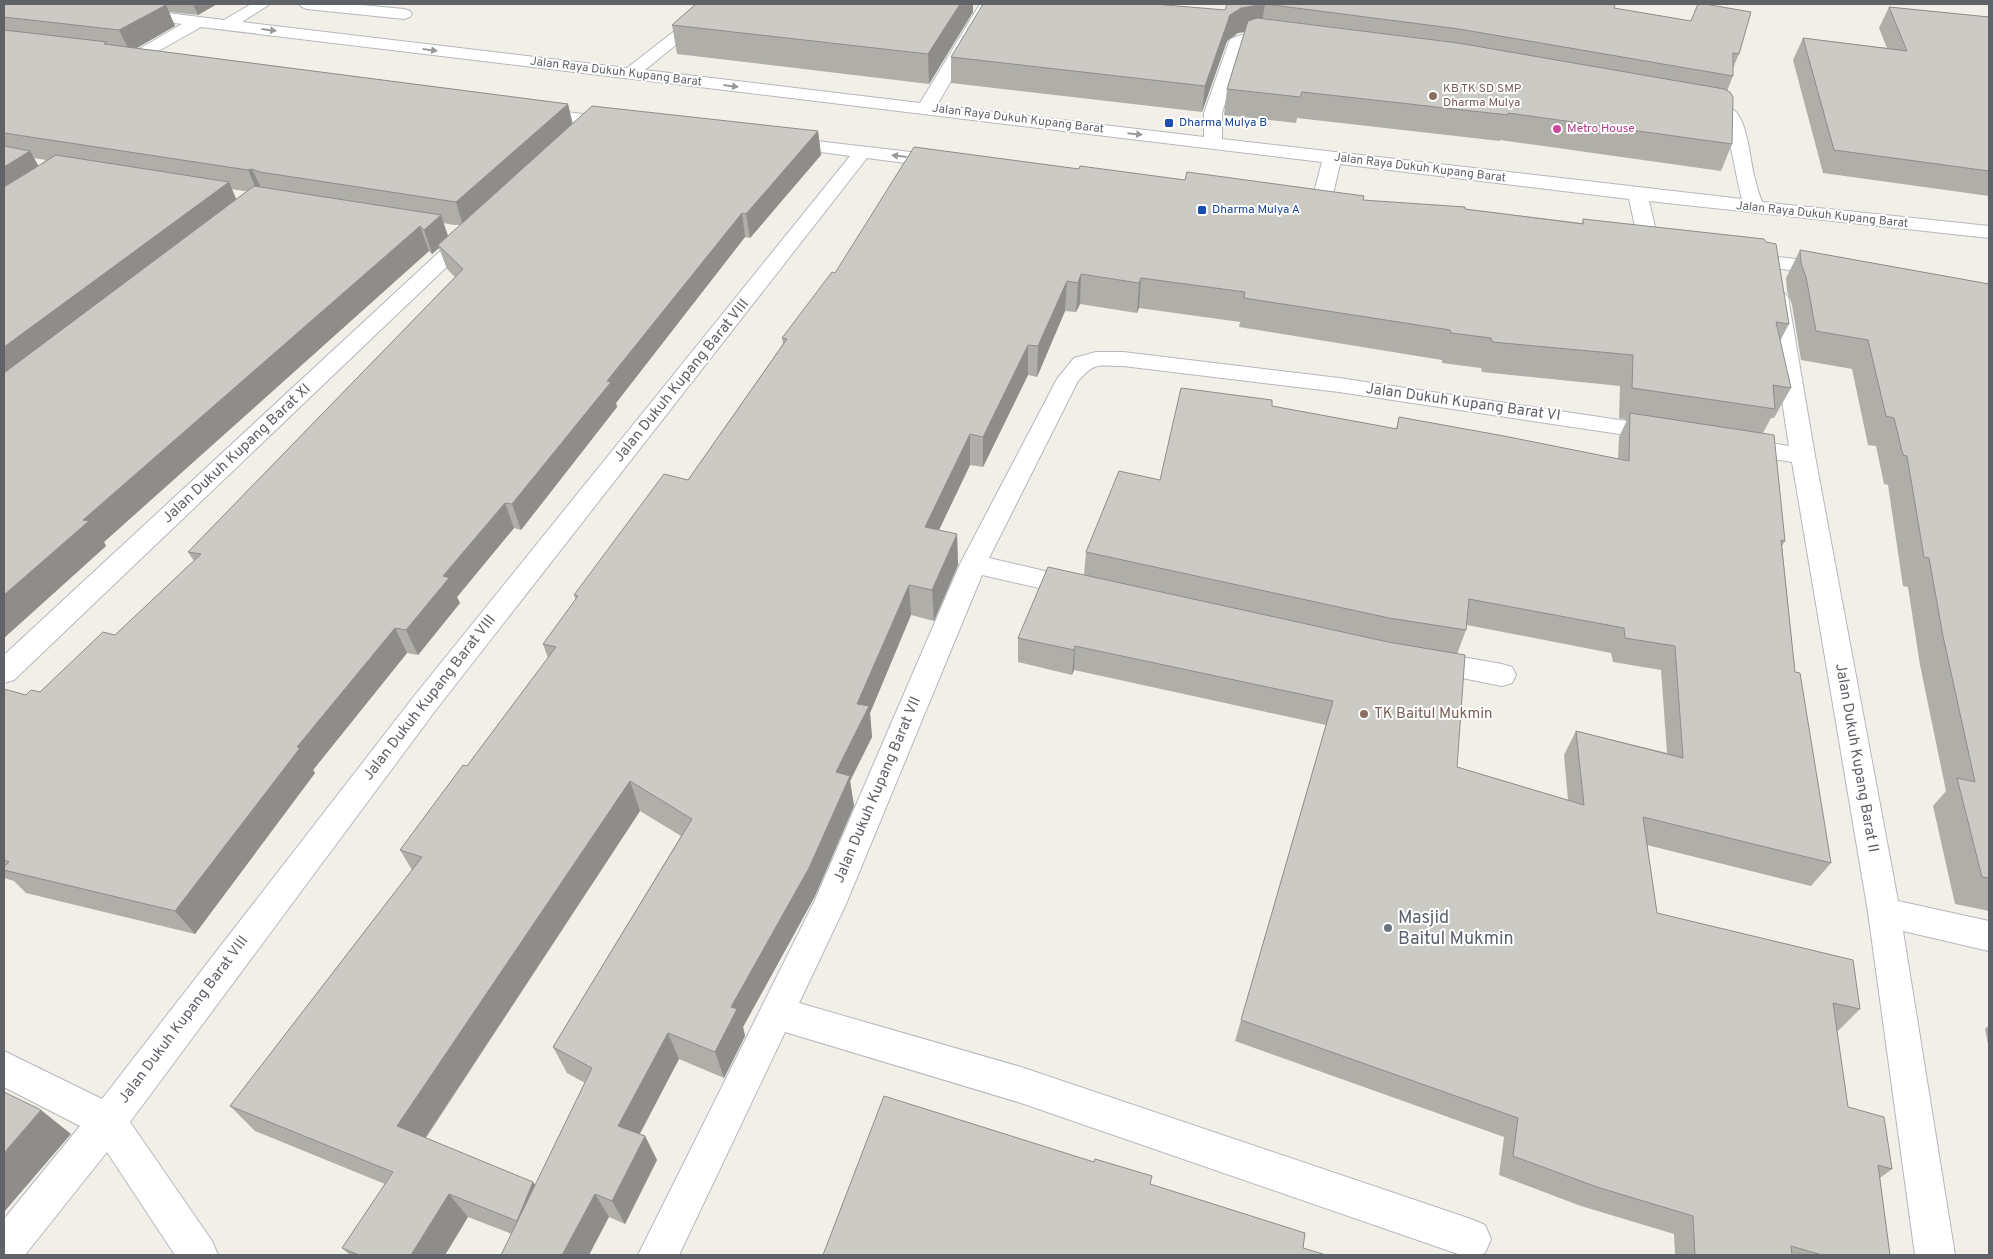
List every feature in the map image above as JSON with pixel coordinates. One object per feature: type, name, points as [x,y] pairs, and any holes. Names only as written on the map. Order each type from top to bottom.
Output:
[{"type":"street","points":[[226,25],[262,4]]},
{"type":"street","points":[[307,4],[404,14]]},
{"type":"street","points":[[630,74],[718,4]]},
{"type":"street","points":[[926,108],[988,4]]},
{"type":"street","name":"Jalan Raya Dukuh Kupang Barat","points":[[123,12],[1754,208],[1989,232]]},
{"type":"street","points":[[133,59],[199,21]]},
{"type":"street","points":[[1213,143],[1213,114],[1236,42],[1251,36],[1299,41]]},
{"type":"street","points":[[115,57],[162,63]]},
{"type":"street","points":[[1686,102],[1715,108],[1729,115],[1738,138],[1745,178],[1754,208]]},
{"type":"street","points":[[515,110],[632,125]]},
{"type":"street","points":[[577,137],[594,121]]},
{"type":"street","points":[[766,140],[960,164]]},
{"type":"street","name":"Jalan Dukuh Kupang Barat VIII","points":[[4,1250],[108,1121],[425,703],[850,170],[862,151]]},
{"type":"street","points":[[1319,211],[1332,158]]},
{"type":"street","points":[[1631,247],[1660,250],[1638,194]]},
{"type":"street","points":[[1300,208],[1339,213]]},
{"type":"street","name":"Jalan Dukuh Kupang Barat XI","points":[[4,672],[476,228],[443,231]]},
{"type":"street","points":[[1726,257],[1842,270]]},
{"type":"street","name":"Jalan Dukuh Kupang Barat II","points":[[1773,262],[1775,291],[1779,305],[1802,456],[1884,912],[1935,1255]]},
{"type":"street","name":"Jalan Dukuh Kupang Barat VII","points":[[658,1255],[830,904],[973,564],[1068,379],[1082,363],[1096,358],[1123,359]]},
{"type":"street","name":"Jalan Dukuh Kupang Barat VI","points":[[1123,359],[1339,385],[1676,436]]},
{"type":"street","points":[[1715,442],[1802,456]]},
{"type":"street","points":[[973,564],[1100,592]]},
{"type":"street","points":[[1400,658],[1502,675]]},
{"type":"street","points":[[1884,912],[1989,936]]},
{"type":"street","points":[[776,1014],[1020,1085],[1471,1239]]},
{"type":"street","points":[[4,1068],[108,1121],[198,1255]]},
{"type":"building","points":[[4,4],[166,5],[119,30],[4,17]]},
{"type":"building","points":[[696,4],[960,4],[928,54],[672,25]]},
{"type":"building","points":[[983,4],[1154,4],[1225,10],[1227,4],[1265,4],[1241,8],[1230,15],[1205,86],[951,57]]},
{"type":"building","points":[[1265,4],[1615,4],[1614,8],[1691,21],[1698,4],[1751,12],[1739,54],[1733,53],[1733,76],[1459,29]]},
{"type":"building","points":[[1889,7],[1989,17],[1989,171],[1834,150],[1803,38],[1907,51]]},
{"type":"building","points":[[1257,18],[1458,43],[1724,89],[1730,92],[1733,97],[1732,144],[1508,113],[1508,115],[1302,92],[1300,97],[1227,89],[1248,21]]},
{"type":"building","points":[[4,30],[107,42],[104,44],[568,104],[456,202],[260,172],[252,169],[248,170],[4,133]]},
{"type":"building","points":[[592,106],[818,131],[746,214],[742,213],[607,381],[611,382],[512,504],[505,503],[443,576],[449,578],[406,630],[395,628],[297,747],[300,748],[175,911],[4,870],[4,867],[9,862],[4,860],[4,689],[26,695],[31,690],[40,692],[103,632],[115,635],[201,554],[188,552],[463,269],[438,245]]},
{"type":"building","points":[[4,146],[30,151],[4,167]]},
{"type":"building","points":[[914,147],[1079,169],[1080,166],[1185,180],[1187,172],[1364,196],[1363,200],[1465,207],[1465,209],[1583,224],[1583,219],[1764,239],[1766,242],[1776,244],[1789,324],[1776,322],[1791,388],[1773,385],[1775,409],[1632,388],[1633,355],[1492,342],[1491,338],[1451,333],[1450,330],[1244,298],[1245,292],[1141,278],[1139,283],[1081,274],[1078,283],[1067,281],[1038,346],[1028,345],[983,437],[970,434],[925,527],[957,534],[932,590],[909,585],[857,704],[869,706],[836,772],[850,776],[809,868],[731,1007],[737,1009],[715,1052],[668,1033],[618,1126],[645,1136],[612,1201],[595,1194],[562,1255],[501,1255],[592,1068],[553,1047],[692,819],[630,781],[397,1126],[533,1182],[517,1221],[449,1194],[411,1255],[359,1255],[342,1248],[393,1172],[230,1106],[422,857],[400,850],[463,765],[467,766],[556,647],[543,644],[578,596],[574,595],[664,474],[688,480],[787,339],[782,338],[832,272],[835,273]]},
{"type":"building","points":[[56,155],[229,182],[4,347],[4,187]]},
{"type":"building","points":[[254,186],[441,215],[424,230],[420,226],[83,520],[89,521],[4,595],[4,373]]},
{"type":"building","points":[[1800,250],[1989,284],[1989,878],[1982,877],[1957,778],[1975,782],[1943,636],[1929,558],[1924,557],[1907,456],[1903,455],[1894,418],[1886,416],[1868,340],[1816,331],[1806,277],[1801,263]]},
{"type":"building","points":[[1181,388],[1272,400],[1272,406],[1397,429],[1399,417],[1629,461],[1630,413],[1774,435],[1785,541],[1781,540],[1795,672],[1800,673],[1831,863],[1643,817],[1657,913],[1853,960],[1860,1009],[1833,1003],[1848,1107],[1884,1117],[1892,1169],[1878,1165],[1890,1255],[1822,1255],[1791,1246],[1792,1255],[1695,1255],[1693,1216],[1597,1187],[1513,1156],[1518,1118],[1241,1020],[1333,701],[1075,646],[1074,650],[1018,638],[1048,567],[1388,642],[1465,655],[1457,767],[1584,805],[1576,731],[1683,758],[1675,646],[1625,638],[1624,628],[1469,599],[1466,630],[1389,618],[1086,552],[1119,471],[1160,480]]},
{"type":"building","points":[[4,1092],[41,1110],[4,1153]]},
{"type":"building","points":[[884,1096],[1094,1162],[1095,1159],[1152,1176],[1150,1184],[1305,1233],[1303,1248],[1326,1255],[823,1255]]},
{"type":"place","name":"KB TK SD SMP Dharma Mulya","points":[[1433,96]]},
{"type":"place","name":"Dharma Mulya B","points":[[1169,123]]},
{"type":"place","name":"Metro House","points":[[1557,129]]},
{"type":"place","name":"Dharma Mulya A","points":[[1202,210]]},
{"type":"place","name":"TK Baitul Mukmin","points":[[1364,714]]},
{"type":"place","name":"Masjid Baitul Mukmin","points":[[1388,928]]}]
